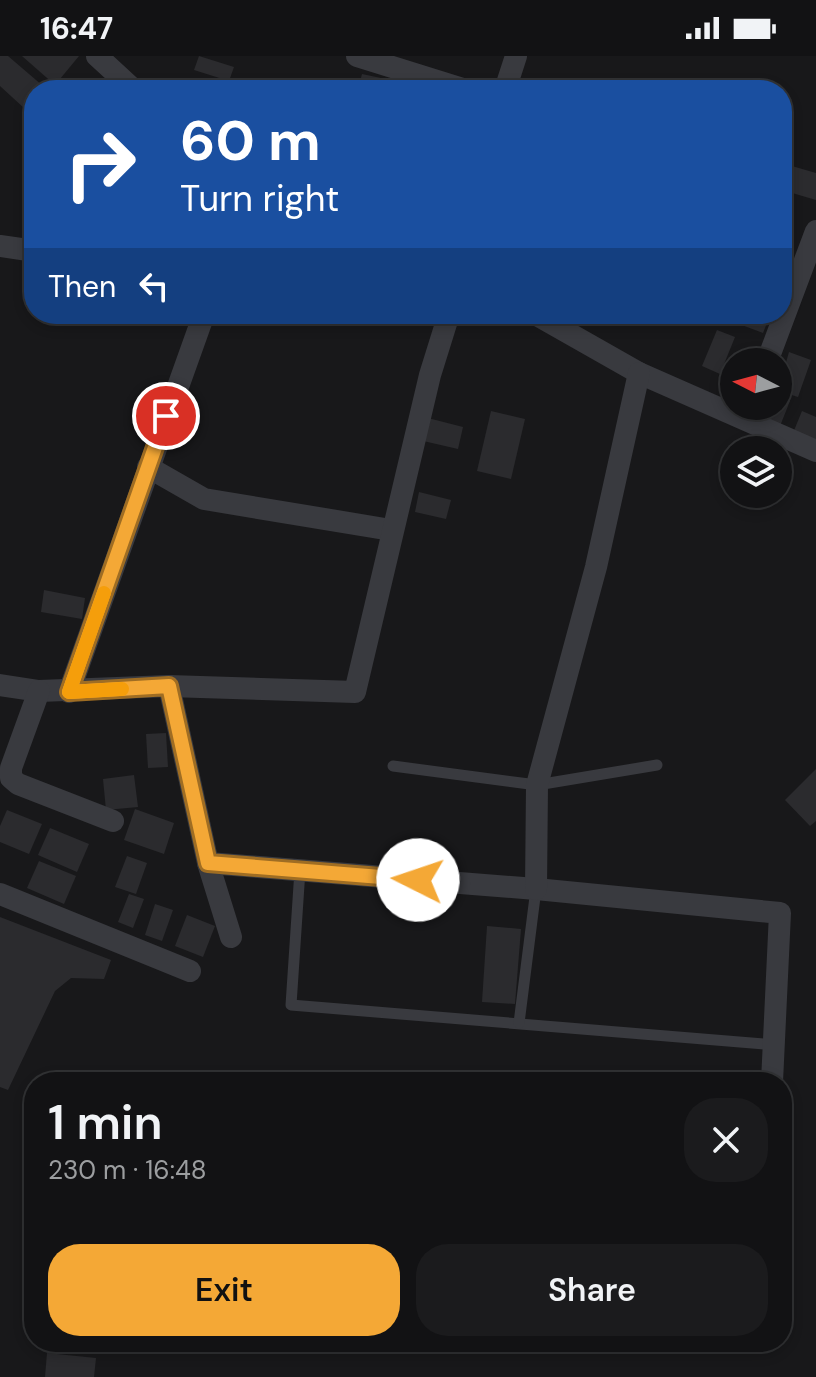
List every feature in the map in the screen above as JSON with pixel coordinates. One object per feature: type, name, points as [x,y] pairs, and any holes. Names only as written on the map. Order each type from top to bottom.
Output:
[{"type":"street","points":[[97,56],[123,80]]},
{"type":"street","points":[[357,56],[434,80]]},
{"type":"street","points":[[508,80],[516,56]]},
{"type":"street","points":[[792,295],[816,231]]},
{"type":"street","points":[[0,246],[24,249]]},
{"type":"street","points":[[69,692],[200,324]]},
{"type":"street","points":[[0,685],[69,692],[169,686],[355,692],[391,530],[446,324]]},
{"type":"street","points":[[553,324],[639,373],[720,403]]},
{"type":"street","points":[[772,348],[781,324]]},
{"type":"street","points":[[536,889],[537,785],[596,567],[639,373]]},
{"type":"street","points":[[760,420],[816,451]]},
{"type":"street","points":[[148,467],[204,499],[391,530]]},
{"type":"street","points":[[169,686],[208,863],[231,937]]},
{"type":"street","points":[[39,691],[11,768],[11,778],[18,784],[113,821]]},
{"type":"street","points":[[208,863],[536,889],[780,913],[773,1072]]},
{"type":"street","points":[[0,894],[190,971]]},
{"type":"lane","points":[[393,766],[537,785],[657,765]]},
{"type":"lane","points":[[300,870],[291,1005],[775,1045]]},
{"type":"lane","points":[[519,1023],[536,889]]},
{"type":"building","points":[[0,56],[8,56],[36,80],[24,80],[24,108],[0,86]]},
{"type":"building","points":[[22,56],[79,56],[59,80],[49,80]]},
{"type":"building","points":[[199,56],[234,67],[229,80],[194,70]]},
{"type":"building","points":[[362,74],[390,80],[360,80]]},
{"type":"building","points":[[792,166],[816,173],[816,200],[792,193]]},
{"type":"building","points":[[792,260],[801,262],[795,282],[792,281]]},
{"type":"building","points":[[739,324],[767,324],[763,333]]},
{"type":"building","points":[[717,330],[735,337],[731,348],[720,348],[720,374],[702,366]]},
{"type":"building","points":[[792,353],[811,360],[798,397],[792,395]]},
{"type":"building","points":[[491,411],[525,419],[511,479],[477,471]]},
{"type":"building","points":[[802,411],[816,417],[816,443],[793,433]]},
{"type":"building","points":[[424,417],[463,427],[458,449],[419,440]]},
{"type":"building","points":[[758,420],[782,420],[778,431]]},
{"type":"building","points":[[419,492],[451,500],[446,519],[415,512]]},
{"type":"building","points":[[44,590],[85,598],[82,619],[41,612]]},
{"type":"building","points":[[166,733],[168,767],[148,768],[146,734]]},
{"type":"building","points":[[816,769],[816,821],[810,826],[785,800]]},
{"type":"building","points":[[134,775],[138,807],[106,810],[103,779]]},
{"type":"building","points":[[135,809],[174,823],[164,854],[124,840]]},
{"type":"building","points":[[7,810],[42,824],[29,854],[0,842],[0,826]]},
{"type":"building","points":[[50,828],[89,844],[77,872],[38,855]]},
{"type":"building","points":[[127,856],[147,863],[136,894],[115,887]]},
{"type":"building","points":[[39,861],[76,876],[64,904],[27,888]]},
{"type":"building","points":[[129,894],[144,899],[133,928],[118,922]]},
{"type":"building","points":[[155,904],[173,910],[162,941],[145,935]]},
{"type":"building","points":[[187,915],[215,926],[203,957],[175,946]]},
{"type":"building","points":[[0,917],[111,960],[104,979],[71,978],[55,991],[8,1090],[0,1087]]},
{"type":"building","points":[[487,926],[521,929],[515,1004],[482,1002]]},
{"type":"building","points":[[47,1353],[96,1358],[94,1377],[45,1377]]},
{"type":"slow traffic","points":[[104,593],[69,692],[122,689]]},
{"type":"route","points":[[166,416],[69,692],[169,686],[208,863],[418,880]]}]
